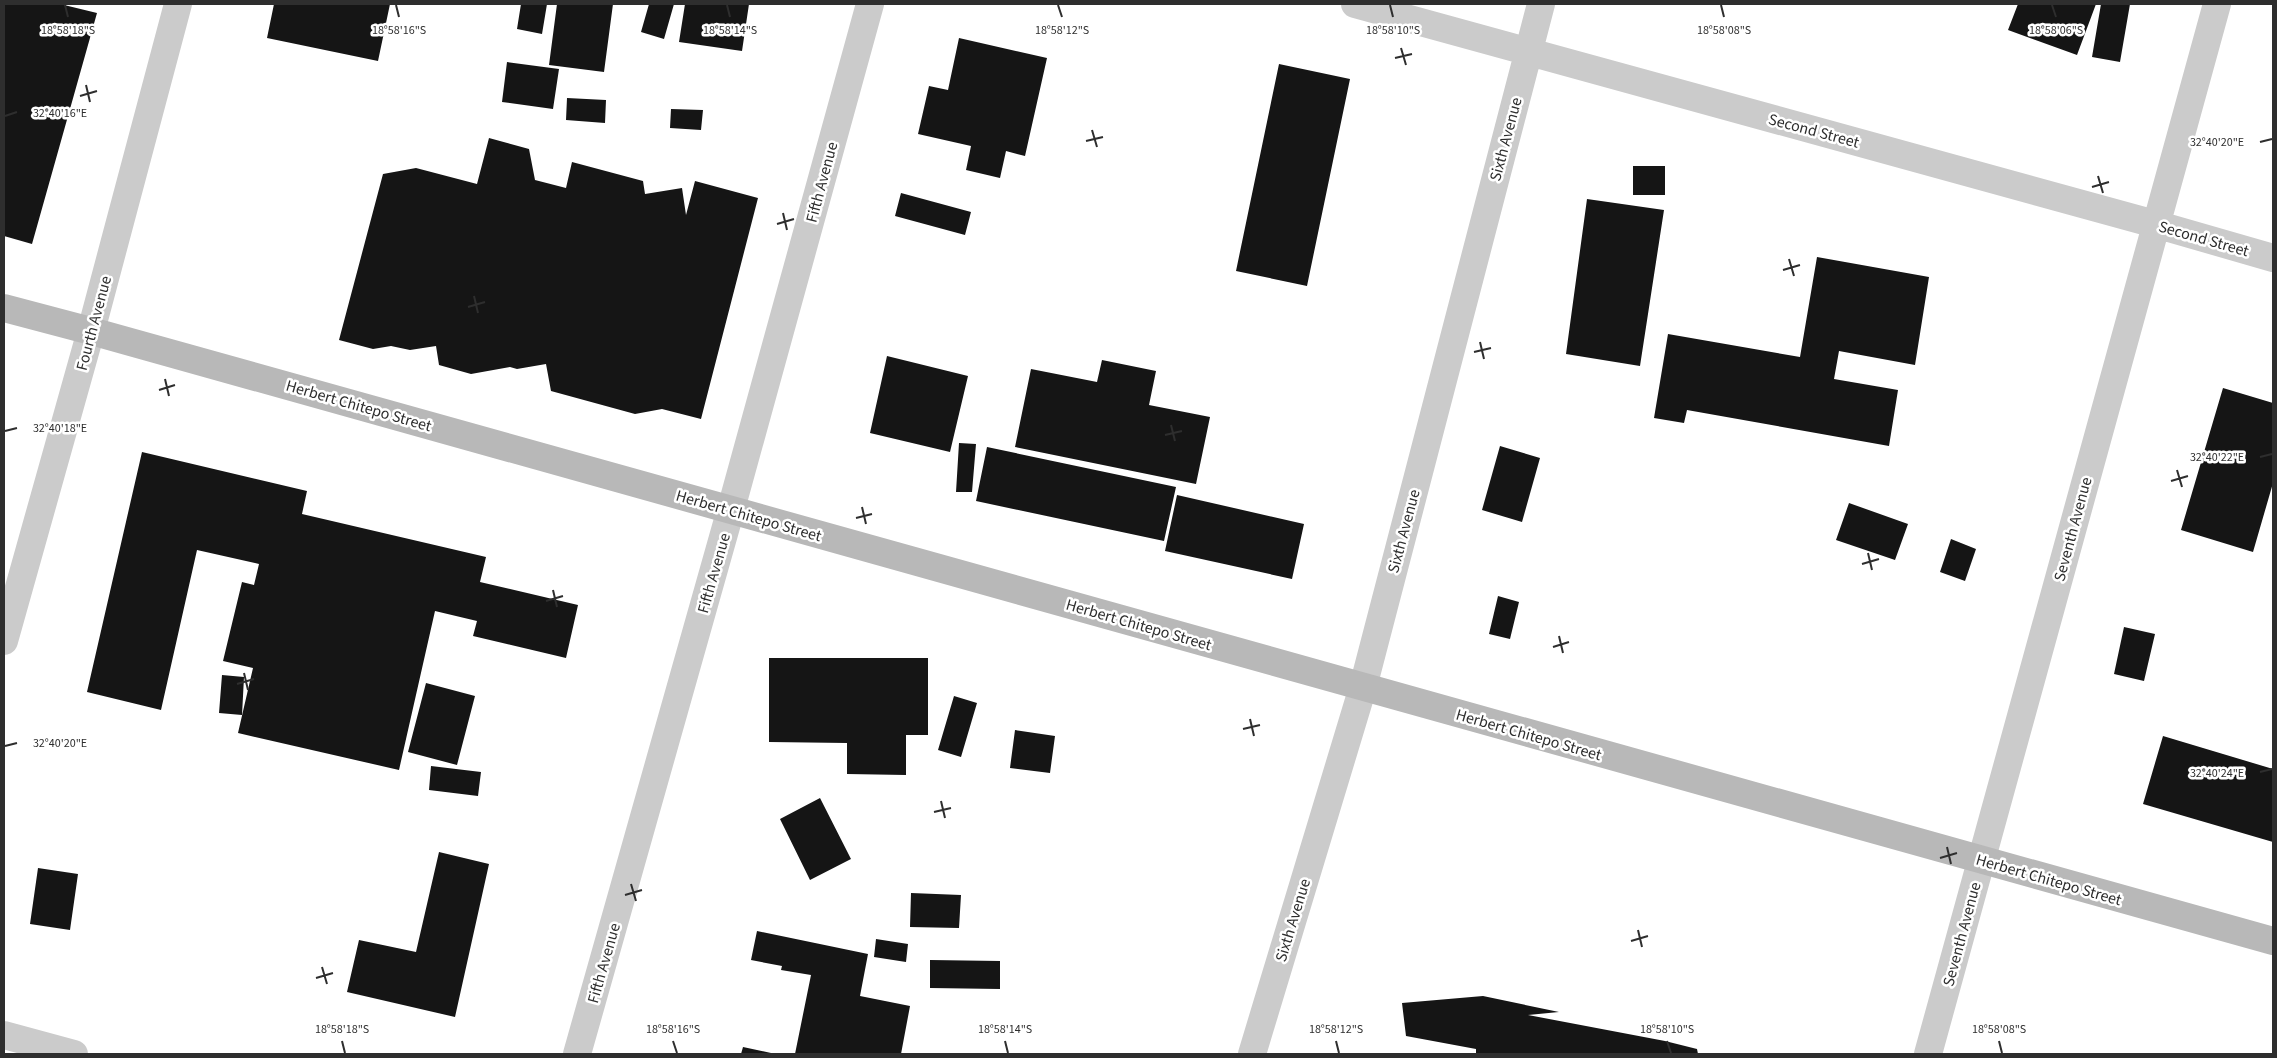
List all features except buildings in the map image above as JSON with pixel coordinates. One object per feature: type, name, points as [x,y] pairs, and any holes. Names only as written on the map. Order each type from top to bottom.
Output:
[{"type":"main road","name":"Herbert Chitepo Street","points":[[4,308],[731,509],[2273,942]]},
{"type":"street","name":"Fourth Avenue","points":[[4,642],[91,331],[178,4]]},
{"type":"street","name":"Fifth Avenue","points":[[577,1054],[731,509],[870,4]]},
{"type":"street","name":"Second Street","points":[[1354,4],[2273,258]]},
{"type":"street","name":"Sixth Avenue","points":[[1252,1054],[1363,687],[1541,4]]},
{"type":"street","name":"Seventh Avenue","points":[[1928,1054],[2217,4]]},
{"type":"street","points":[[4,1035],[74,1054]]}]
